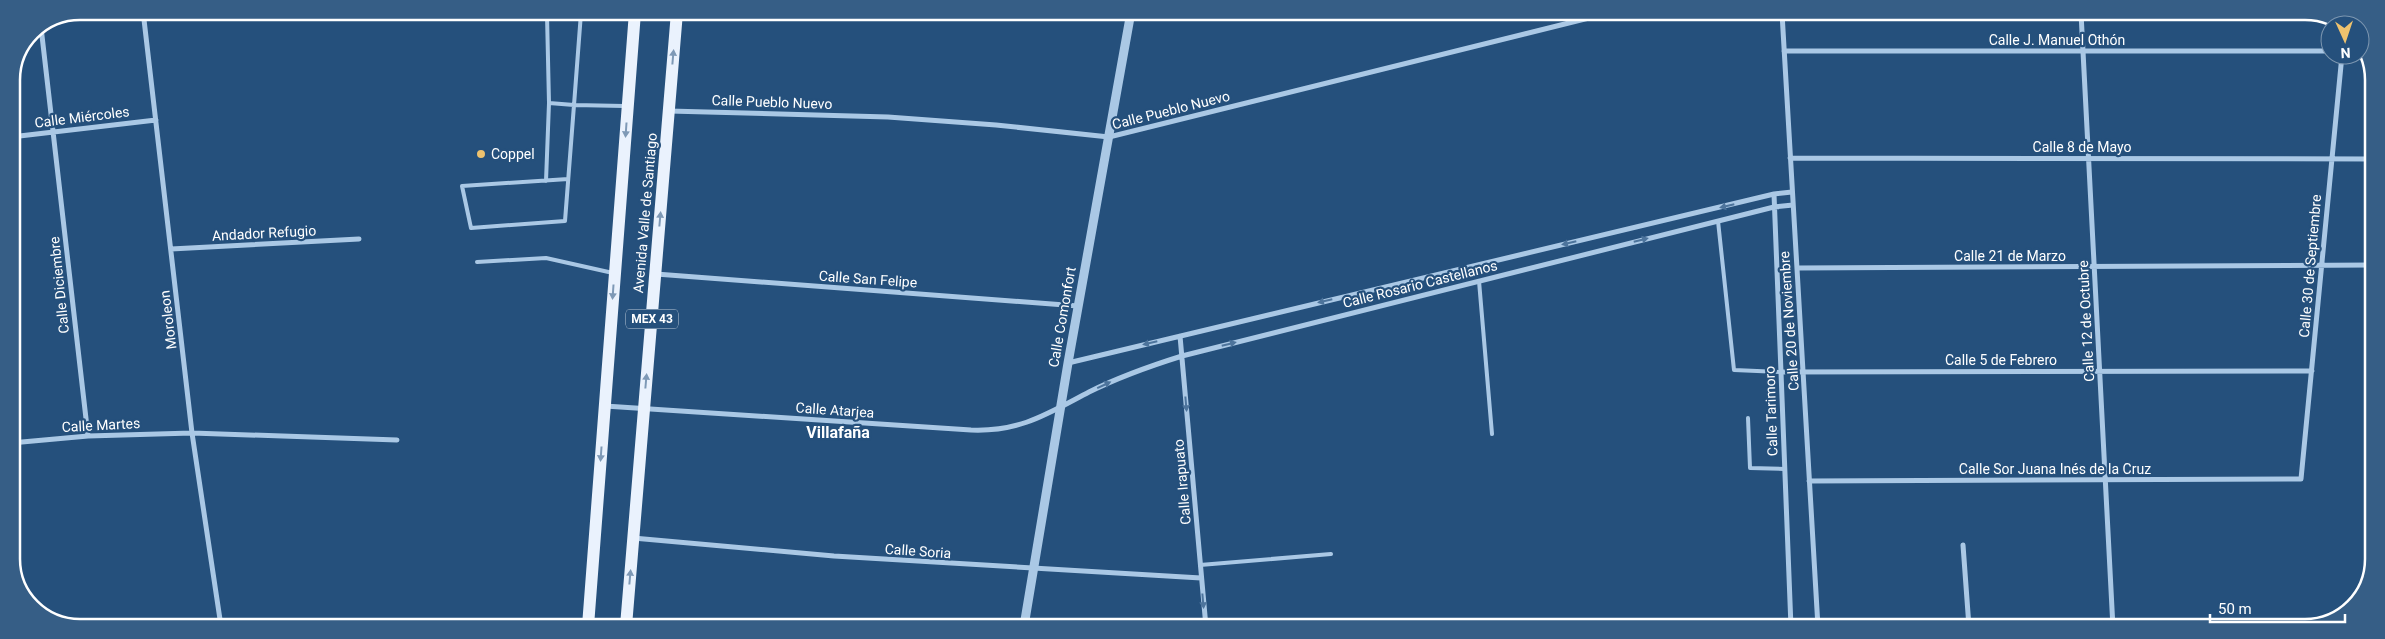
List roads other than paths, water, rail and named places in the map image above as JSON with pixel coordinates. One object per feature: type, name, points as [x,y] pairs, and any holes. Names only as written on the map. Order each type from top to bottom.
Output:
[{"type":"main road","name":"Avenida Valle de Santiago","points":[[589,619],[634,20]]},
{"type":"main road","name":"Avenida Valle de Santiago","points":[[627,619],[676,20]]},
{"type":"street","name":"Moroleon","points":[[144,20],[192,433],[220,619]]},
{"type":"street","name":"Calle Comonfort","points":[[1025,619],[1060,408],[1130,20]]},
{"type":"street","name":"Calle Pueblo Nuevo","points":[[669,111],[779,112],[888,117],[996,125],[1109,137],[1581,20]]},
{"type":"street","name":"Calle 20 de Noviembre","points":[[1782,20],[1818,619]]},
{"type":"street","name":"Calle 12 de Octubre","points":[[2081,20],[2113,619]]},
{"type":"street","name":"Calle Diciembre","points":[[42,35],[88,436]]},
{"type":"street","name":"Calle J. Manuel Othón","points":[[1784,51],[2320,51]]},
{"type":"street","name":"Calle 30 de Septiembre","points":[[2301,479],[2341,65]]},
{"type":"street","name":"Calle Miércoles","points":[[20,136],[156,120]]},
{"type":"street","name":"Calle 8 de Mayo","points":[[1790,158],[2365,158]]},
{"type":"street","name":"Calle Rosario Castellanos","points":[[1068,363],[1774,194],[1792,192]]},
{"type":"street","name":"Calle Tarimoro","points":[[1774,194],[1791,619]]},
{"type":"street","name":"Calle Rosario Castellanos","points":[[1060,408],[1120,378],[1182,356],[1774,207],[1793,206]]},
{"type":"street","name":"Andador Refugio","points":[[171,249],[358,239]]},
{"type":"street","name":"Calle 21 de Marzo","points":[[1797,268],[2365,265]]},
{"type":"street","name":"Calle San Felipe","points":[[656,274],[1078,306]]},
{"type":"street","name":"Calle Irapuato","points":[[1180,336],[1205,619]]},
{"type":"street","name":"Calle 5 de Febrero","points":[[1781,372],[2312,371]]},
{"type":"street","name":"Calle Atarjea","points":[[605,406],[990,431],[1026,424],[1060,408]]},
{"type":"street","name":"Calle Martes","points":[[20,442],[88,436],[192,433],[397,440]]},
{"type":"street","name":"Calle Sor Juana Inés de la Cruz","points":[[1809,481],[2301,479]]},
{"type":"street","name":"Calle Soria","points":[[633,538],[834,556],[1033,570],[1202,578]]},
{"type":"street","points":[[1963,546],[1968,619]]},
{"type":"lane","points":[[546,181],[549,103],[547,20]]},
{"type":"lane","points":[[568,179],[462,186],[471,228],[565,221],[580,20]]},
{"type":"lane","points":[[549,103],[628,106]]},
{"type":"lane","points":[[1718,221],[1734,370],[1781,372]]},
{"type":"lane","points":[[476,262],[546,258],[615,273]]},
{"type":"lane","points":[[1479,281],[1492,434]]},
{"type":"lane","points":[[1748,418],[1750,468],[1785,469]]},
{"type":"lane","points":[[1200,565],[1331,554]]},
{"type":"place","name":"Coppel","points":[[481,154]]},
{"type":"district","name":"Villafaña","points":[[838,432]]}]
